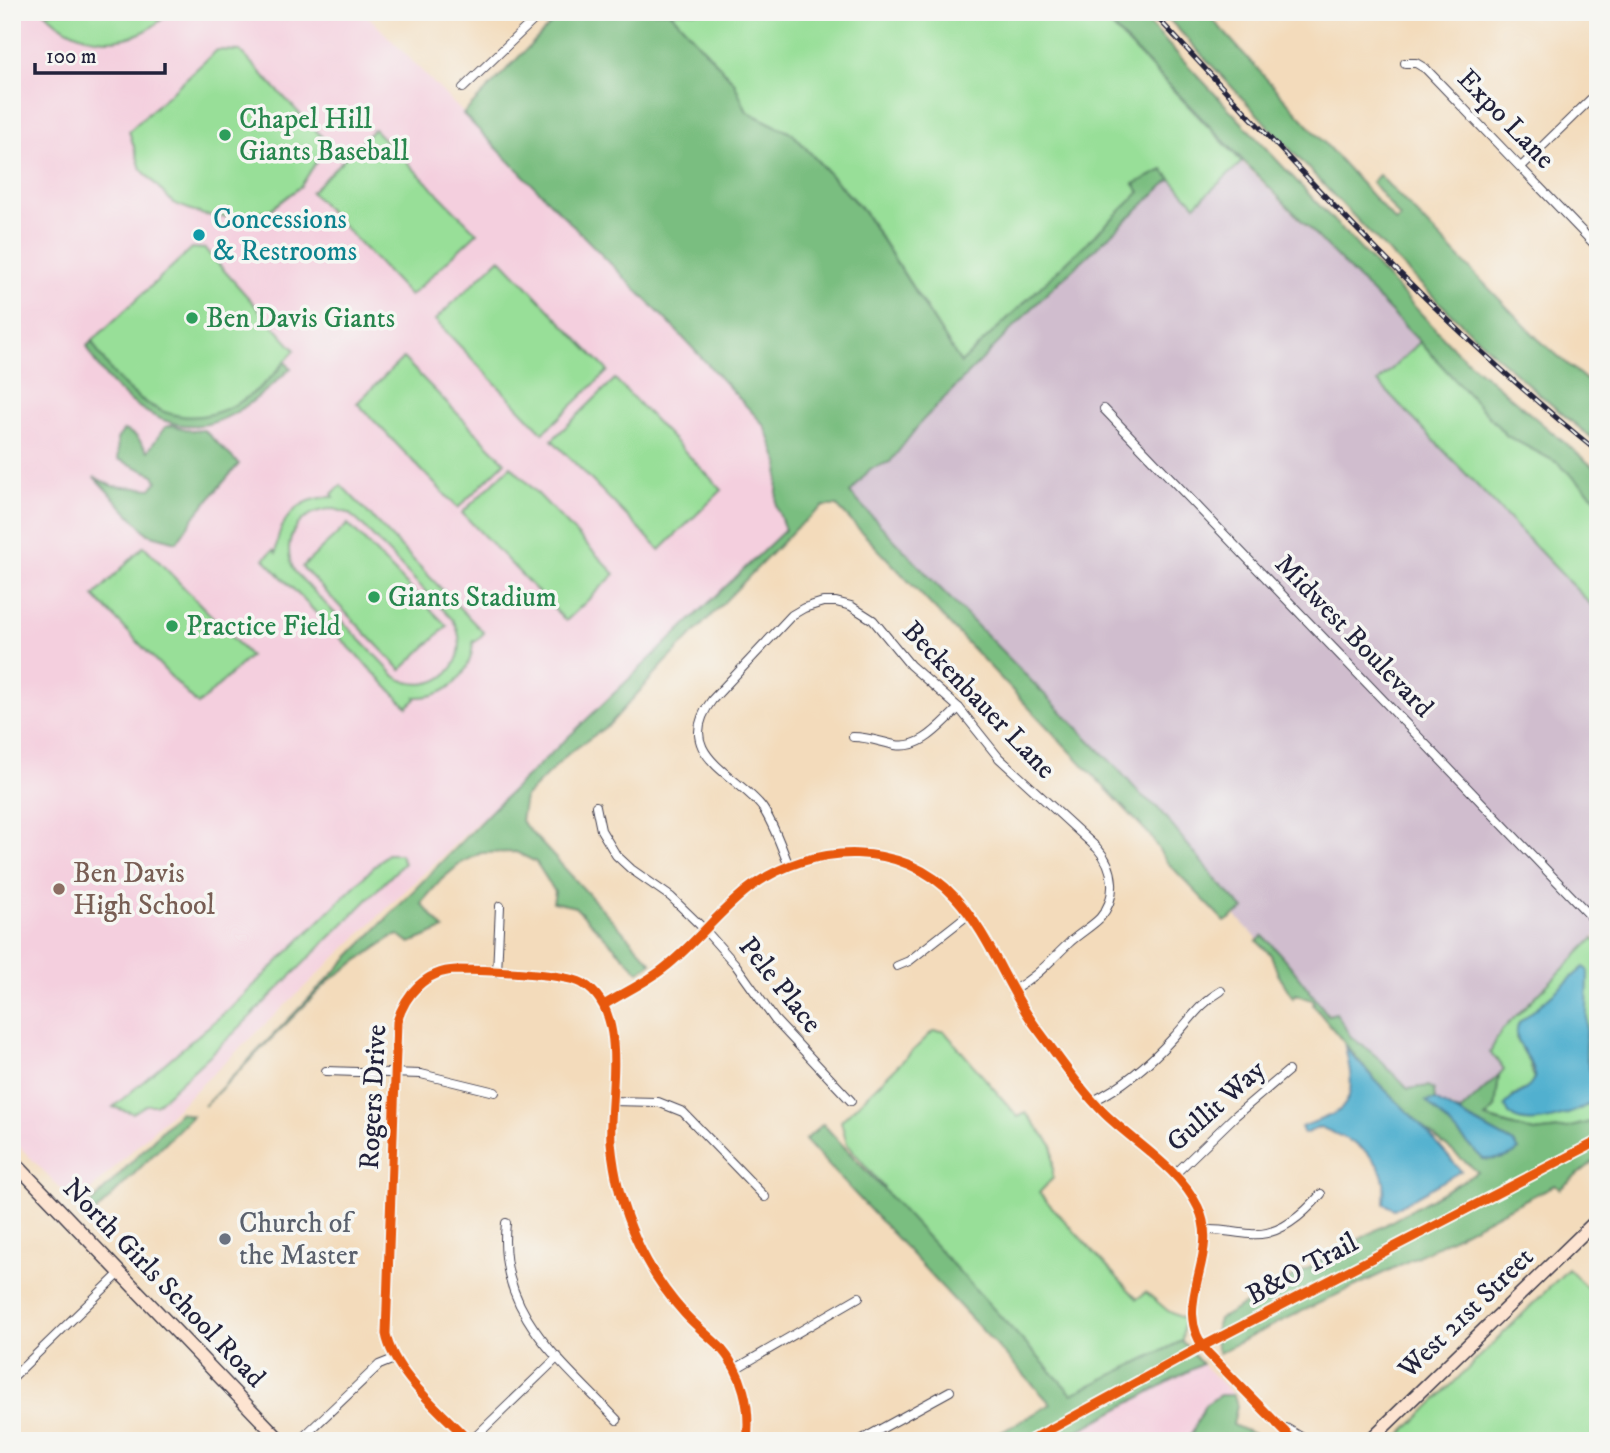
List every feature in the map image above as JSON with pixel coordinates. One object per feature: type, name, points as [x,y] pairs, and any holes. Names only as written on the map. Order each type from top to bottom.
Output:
[{"type":"main road","name":"North Girls School Road","points":[[12,1160],[281,1441]]},
{"type":"main road","name":"West 21st Street","points":[[1369,1441],[1598,1219]]},
{"type":"street","points":[[463,88],[542,12]]},
{"type":"street","name":"Expo Lane","points":[[1405,63],[1416,63],[1424,67],[1598,248]]},
{"type":"street","points":[[1521,167],[1598,92]]},
{"type":"street","name":"Midwest Boulevard","points":[[1104,409],[1598,924]]},
{"type":"street","name":"Beckenbauer Lane","points":[[789,866],[762,808],[716,768],[708,757],[702,740],[702,723],[712,700],[785,622],[802,609],[817,603],[845,604],[865,614],[910,665],[959,708],[997,756],[1099,851],[1107,863],[1112,878],[1110,900],[1102,915],[1069,943],[1040,974],[1012,991]]},
{"type":"street","points":[[853,737],[872,738],[901,746],[917,743],[959,708]]},
{"type":"street","name":"Pele Place","points":[[596,806],[601,830],[618,858],[671,897],[705,930],[736,964],[775,1020],[851,1101]]},
{"type":"street","points":[[747,1441],[747,1404],[735,1369],[720,1348],[686,1315],[650,1267],[628,1220],[612,1154],[612,1029],[604,1005],[664,968],[753,886],[789,866],[813,858],[839,853],[869,853],[908,863],[934,878],[952,894],[969,914],[1035,1027],[1093,1101],[1174,1175],[1195,1200],[1205,1230],[1205,1249],[1191,1309],[1196,1336],[1208,1353],[1294,1441]]},
{"type":"street","points":[[497,973],[500,906]]},
{"type":"street","points":[[897,966],[909,961],[969,914]]},
{"type":"street","name":"Rogers Drive","points":[[394,1359],[386,1334],[397,1022],[402,1007],[413,990],[428,978],[451,971],[572,979],[590,988],[604,1005]]},
{"type":"street","points":[[1093,1101],[1139,1070],[1169,1043],[1206,1000],[1221,992]]},
{"type":"street","points":[[326,1071],[396,1072],[432,1076],[495,1092]]},
{"type":"street","name":"Gullit Way","points":[[1174,1175],[1235,1116],[1288,1071]]},
{"type":"street","points":[[611,1101],[658,1102],[683,1112],[765,1197]]},
{"type":"street","points":[[1205,1230],[1225,1229],[1253,1235],[1268,1233],[1306,1212],[1321,1194]]},
{"type":"street","points":[[506,1223],[505,1255],[513,1294],[530,1326],[617,1420]]},
{"type":"street","points":[[12,1378],[120,1273]]},
{"type":"street","points":[[735,1369],[859,1297]]},
{"type":"street","points":[[299,1441],[379,1365],[394,1359],[470,1441],[558,1357]]},
{"type":"street","points":[[859,1441],[950,1391]]},
{"type":"street","points":[[1280,1426],[1308,1441]]},
{"type":"shaded area","points":[[12,12],[364,12],[673,327],[765,426],[779,464],[776,505],[785,530],[76,1204],[12,1139]]},
{"type":"shaded area","points":[[1242,162],[1420,342],[1378,382],[1598,612],[1598,934],[1501,1031],[1504,1069],[1461,1111],[1435,1100],[1407,1096],[830,489],[1163,170],[1195,204]]},
{"type":"shaded area","points":[[1202,1364],[1234,1395],[1220,1395],[1205,1405],[1188,1441],[1059,1441]]},
{"type":"green space","points":[[45,12],[170,12],[143,32],[130,37],[103,40],[66,29]]},
{"type":"green space","points":[[563,12],[670,12],[734,82],[747,112],[793,134],[864,212],[961,363],[1140,192],[1134,184],[1163,170],[1171,179],[1048,292],[922,421],[890,462],[870,469],[850,493],[1141,795],[1157,807],[1217,881],[1244,909],[1225,922],[1166,861],[1149,834],[837,506],[824,506],[796,528],[664,664],[610,724],[568,754],[525,797],[521,821],[652,963],[639,972],[575,907],[553,902],[555,892],[536,862],[516,852],[481,853],[461,863],[441,880],[421,903],[444,929],[410,943],[399,935],[392,937],[331,979],[204,1106],[495,807],[785,530],[776,505],[779,464],[765,426],[673,327],[463,114]]},
{"type":"green space","points":[[670,12],[1098,12],[1242,162],[1195,205],[1163,170],[1134,184],[1140,192],[961,363],[864,211],[793,134],[747,112],[734,82]]},
{"type":"green space","points":[[1098,12],[1138,12],[1457,352],[1598,471],[1598,500],[1558,463],[1507,436],[1420,342]]},
{"type":"green space","points":[[1162,12],[1206,12],[1396,222],[1400,218],[1372,182],[1379,175],[1538,339],[1598,390],[1598,443],[1539,394],[1426,290]]},
{"type":"green space","name":"Chapel Hill Giants Baseball","points":[[217,50],[240,51],[324,139],[320,156],[301,186],[271,209],[242,218],[204,215],[173,203],[141,169],[129,131]]},
{"type":"green space","points":[[374,129],[477,233],[410,296],[311,192]]},
{"type":"green space","name":"Ben Davis Giants","points":[[192,248],[205,249],[295,350],[256,392],[220,413],[200,418],[174,416],[138,397],[108,369],[92,341]]},
{"type":"green space","points":[[500,258],[608,371],[543,433],[435,320]]},
{"type":"green space","points":[[92,341],[112,371],[134,394],[157,409],[182,416],[207,415],[233,406],[259,388],[285,362],[291,368],[250,403],[225,418],[201,425],[183,425],[149,413],[118,390],[105,376],[87,346]]},
{"type":"green space","points":[[1420,342],[1507,436],[1558,463],[1598,500],[1598,612],[1378,382]]},
{"type":"green space","points":[[403,358],[505,462],[458,508],[357,403]]},
{"type":"green space","points":[[615,379],[722,490],[660,550],[552,440]]},
{"type":"green space","points":[[172,425],[192,431],[204,430],[239,464],[197,513],[177,542],[148,534],[94,477],[112,486],[151,489],[157,481],[154,475],[118,459],[117,439],[124,430],[135,435],[148,451],[165,427]]},
{"type":"green space","points":[[511,466],[615,574],[566,621],[462,513]]},
{"type":"green space","points":[[341,485],[484,633],[473,641],[468,664],[456,682],[448,688],[427,696],[415,697],[407,707],[264,559],[273,550],[276,553],[281,530],[293,512],[311,501],[334,497],[332,494]],"holes":[[[334,509],[348,513],[453,620],[459,635],[456,662],[438,680],[425,684],[411,683],[396,677],[295,572],[289,549],[295,529],[302,521],[322,510]]]},
{"type":"green space","name":"Giants Stadium","points":[[348,524],[447,626],[401,670],[302,567]]},
{"type":"green space","name":"Practice Field","points":[[144,546],[250,656],[198,705],[94,596]]},
{"type":"green space","points":[[387,854],[400,854],[404,863],[235,1032],[156,1105],[146,1105],[133,1113],[113,1107],[235,1004]]},
{"type":"green space","points":[[1263,936],[1289,964],[1328,1015],[1336,1013],[1351,1037],[1375,1055],[1408,1089],[1429,1086],[1434,1090],[1435,1100],[1427,1101],[1483,1159],[1502,1158],[1519,1150],[1514,1143],[1452,1109],[1461,1111],[1499,1075],[1495,1108],[1485,1118],[1534,1132],[1567,1128],[1598,1120],[1598,1158],[1560,1189],[1555,1185],[1398,1266],[1219,1353],[1215,1336],[1219,1319],[1478,1172],[1426,1130],[1375,1080],[1313,1005],[1314,1001],[1296,994],[1293,998],[1278,974],[1271,955],[1257,941]]},
{"type":"green space","points":[[1594,938],[1598,944],[1598,1120],[1567,1128],[1534,1132],[1484,1117],[1495,1108],[1499,1075],[1504,1069],[1490,1052],[1501,1031]],"holes":[[[1584,967],[1588,970],[1586,1056],[1595,1087],[1512,1096],[1530,1087],[1534,1080],[1530,1063],[1516,1038],[1519,1023]]]},
{"type":"green space","points":[[933,1031],[944,1031],[1018,1117],[1026,1113],[1053,1146],[1053,1178],[1039,1193],[1137,1299],[1146,1292],[1168,1311],[1184,1319],[1182,1341],[1072,1395],[883,1191],[884,1188],[847,1144],[841,1121]]},
{"type":"green space","points":[[180,1112],[192,1116],[87,1221],[81,1214]]},
{"type":"green space","points":[[823,1124],[1072,1394],[1182,1341],[1202,1364],[1059,1441],[986,1441],[1051,1404],[805,1140]]},
{"type":"green space","points":[[1568,1269],[1598,1298],[1598,1441],[1395,1441]]},
{"type":"green space","points":[[1220,1395],[1234,1395],[1237,1405],[1233,1425],[1258,1436],[1262,1441],[1188,1441],[1205,1405]]},
{"type":"water","points":[[1584,967],[1588,970],[1586,1056],[1597,1097],[1581,1108],[1557,1117],[1533,1121],[1514,1118],[1505,1105],[1529,1087],[1534,1077],[1531,1062],[1518,1040],[1519,1023]]},
{"type":"water","points":[[1345,1047],[1420,1124],[1461,1171],[1394,1209],[1384,1204],[1381,1171],[1368,1154],[1320,1127],[1304,1134],[1301,1127],[1323,1119],[1347,1102],[1351,1078]]},
{"type":"water","points":[[1435,1100],[1514,1143],[1519,1150],[1502,1158],[1483,1159],[1426,1101]]},
{"type":"railway","points":[[1152,12],[1367,240],[1479,349],[1598,452]]},
{"type":"cycle path","points":[[604,1005],[663,969],[752,886],[802,861],[829,855],[884,857],[910,865],[934,878],[968,912],[1017,998],[1079,1084],[1105,1114],[1168,1168],[1190,1193],[1204,1226],[1204,1245],[1193,1299],[1197,1335],[1208,1353],[1294,1441]]},
{"type":"cycle path","points":[[469,1441],[408,1377],[390,1349],[386,1334],[397,1022],[405,1002],[418,986],[435,975],[456,970],[558,977],[582,983],[597,996],[607,1013],[612,1033],[614,1055],[611,1142],[627,1215],[641,1249],[664,1288],[685,1314],[720,1347],[740,1379],[748,1416],[747,1441]]},
{"type":"cycle path","name":"B&O Trail","points":[[1029,1441],[1203,1346],[1598,1141]]},
{"type":"place","name":"Chapel Hill Giants Baseball","points":[[225,135]]},
{"type":"place","name":"Concessions & Restrooms","points":[[199,235]]},
{"type":"place","name":"Ben Davis Giants","points":[[192,318]]},
{"type":"place","name":"Giants Stadium","points":[[374,597]]},
{"type":"place","name":"Practice Field","points":[[172,626]]},
{"type":"place","name":"Ben Davis High School","points":[[59,889]]},
{"type":"place","name":"Church of the Master","points":[[225,1239]]}]
